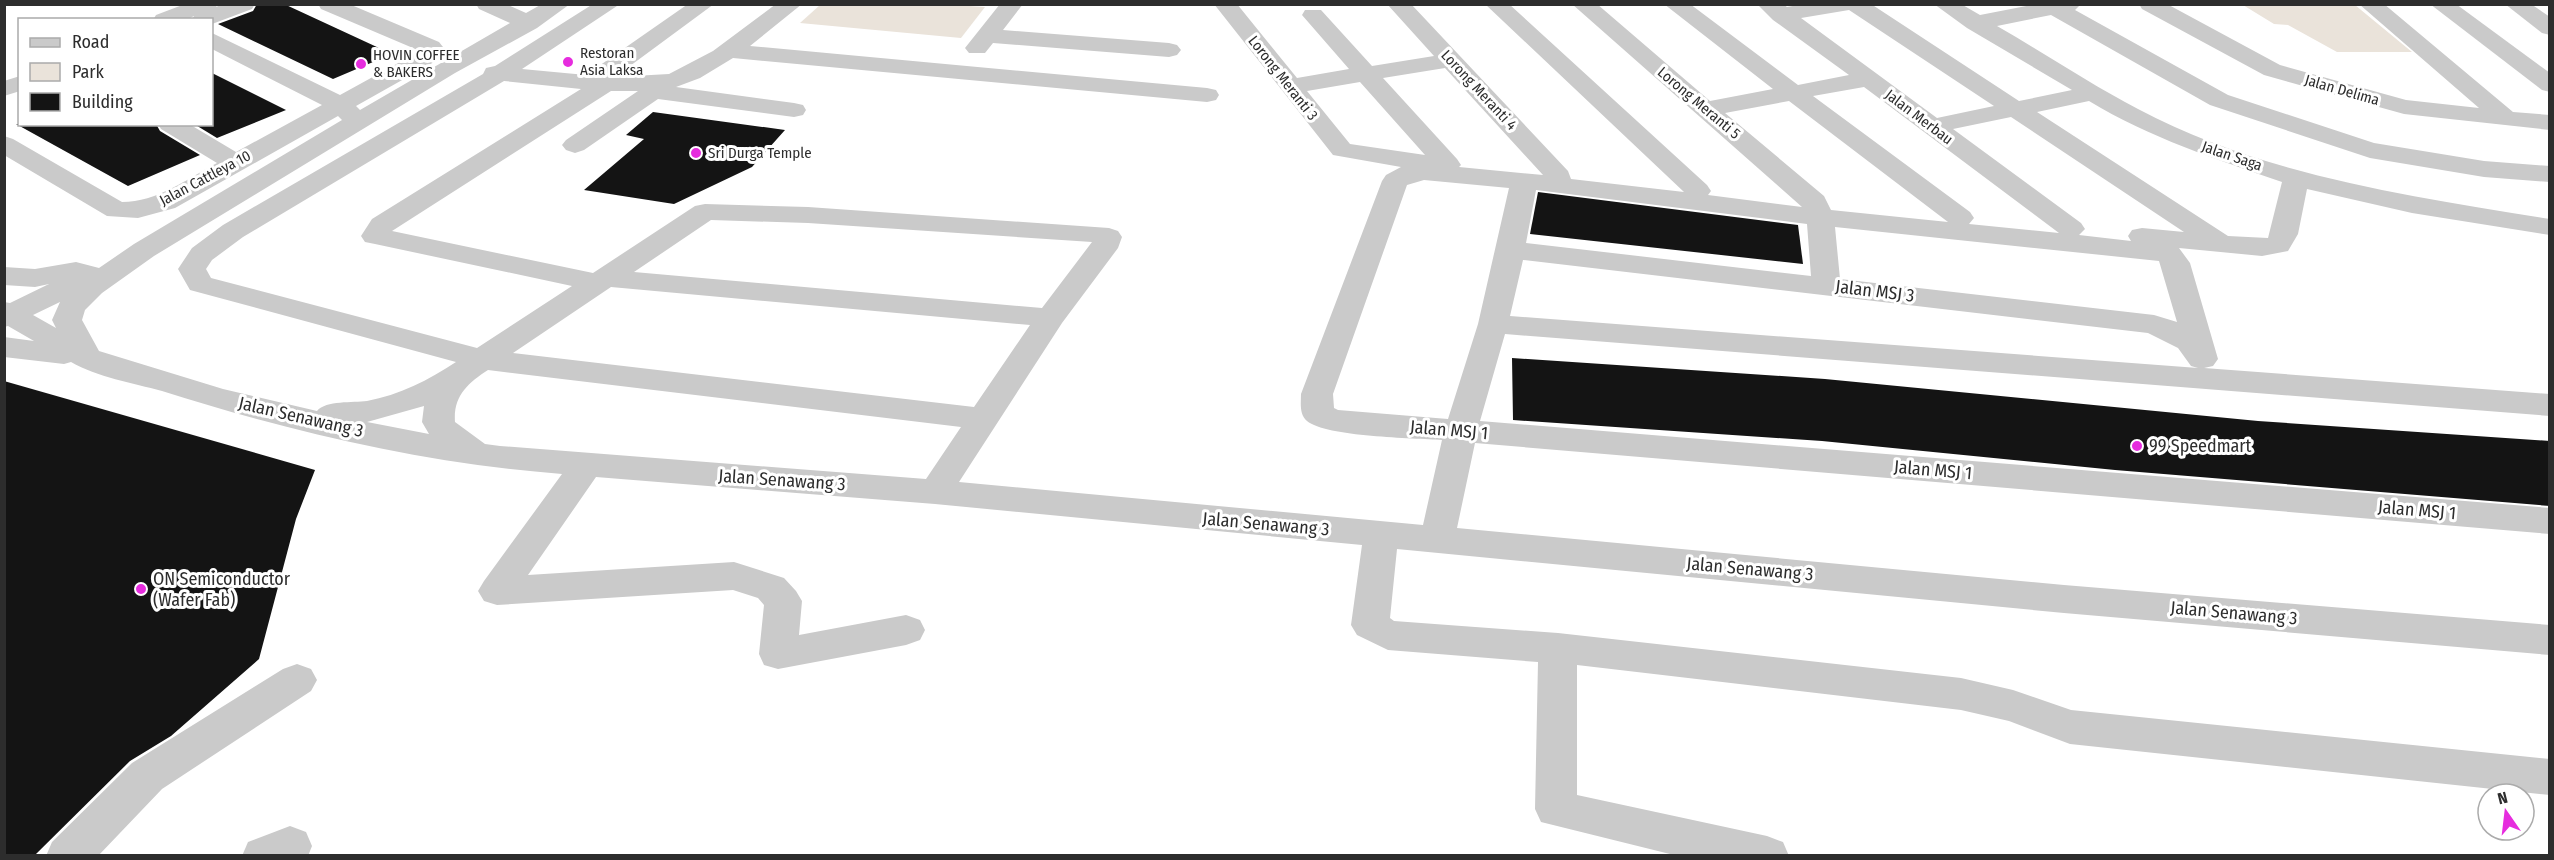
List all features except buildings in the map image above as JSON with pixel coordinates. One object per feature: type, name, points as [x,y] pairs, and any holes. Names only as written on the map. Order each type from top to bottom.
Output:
[{"type":"street","points":[[144,4],[167,18]]},
{"type":"street","points":[[172,18],[207,4]]},
{"type":"street","points":[[208,18],[244,4]]},
{"type":"street","points":[[87,357],[67,320],[71,307],[92,287],[435,52],[431,47],[329,4]]},
{"type":"street","points":[[487,4],[521,14]]},
{"type":"street","points":[[348,112],[447,68],[521,14],[560,4]]},
{"type":"street","points":[[609,4],[499,74],[233,231],[202,254],[192,269],[200,284],[482,359],[983,419]]},
{"type":"street","points":[[703,4],[600,82],[382,225],[375,237],[602,280],[1050,318]]},
{"type":"street","points":[[575,145],[663,87],[728,51],[791,4]]},
{"type":"street","points":[[958,72],[1012,4]]},
{"type":"street","name":"Lorong Meranti 3","points":[[1225,4],[1342,150],[1361,155],[1448,165]]},
{"type":"street","name":"Lorong Meranti 4","points":[[1398,4],[1559,177]]},
{"type":"street","points":[[1496,4],[1698,191]]},
{"type":"street","name":"Lorong Meranti 5","points":[[1583,4],[1817,209]]},
{"type":"street","points":[[1675,4],[1960,218]]},
{"type":"street","points":[[1775,10],[1845,4]]},
{"type":"street","points":[[1855,4],[2222,244]]},
{"type":"street","name":"Jalan Saga","points":[[1945,4],[2130,115],[2199,145],[2296,178],[2362,194],[2412,205],[2550,227]]},
{"type":"street","name":"Jalan Delima","points":[[2150,4],[2373,125],[2447,113],[2550,123]]},
{"type":"street","points":[[2370,4],[2506,118]]},
{"type":"street","points":[[2441,4],[2550,85]]},
{"type":"street","points":[[2516,4],[2550,28]]},
{"type":"street","points":[[1975,23],[2058,6],[2219,100],[2373,125],[2484,169],[2550,174]]},
{"type":"street","name":"Jalan Merbau","points":[[1775,10],[2071,229]]},
{"type":"street","points":[[1313,15],[1448,165],[1698,191],[1817,209],[2168,253],[2176,263],[2210,381]]},
{"type":"street","points":[[987,36],[1170,50]]},
{"type":"street","points":[[213,41],[348,112]]},
{"type":"street","points":[[728,51],[1207,96]]},
{"type":"street","points":[[1291,86],[1451,60]]},
{"type":"street","points":[[447,68],[663,87],[794,110]]},
{"type":"street","points":[[1705,109],[1868,79]]},
{"type":"street","points":[[1932,126],[2093,93]]},
{"type":"street","name":"Jalan Cattleya 10","points":[[4,144],[117,210],[138,210],[165,202],[234,162],[348,112]]},
{"type":"street","points":[[2362,194],[2373,125]]},
{"type":"street","points":[[173,126],[234,162]]},
{"type":"street","name":"Jalan MSJ 1","points":[[1524,181],[1424,172],[1405,174],[1395,181],[1317,394],[1318,413],[1332,420],[2550,521]]},
{"type":"street","points":[[1437,540],[1461,431],[1493,324],[1511,250],[1524,181],[1817,209],[1960,218],[2262,248],[2278,245],[2284,234],[2296,178]]},
{"type":"street","points":[[1817,209],[1826,285]]},
{"type":"street","points":[[293,416],[354,414],[387,409],[416,399],[452,379],[705,212],[808,215],[1100,234],[1108,237],[1104,248],[1050,318],[935,492]]},
{"type":"street","points":[[4,276],[35,278],[68,274],[144,250]]},
{"type":"street","points":[[6,315],[144,250]]},
{"type":"street","name":"Jalan MSJ 3","points":[[1511,250],[2154,324],[2177,333],[2199,348]]},
{"type":"street","name":"Jalan Senawang 3","points":[[6,315],[87,357],[218,398],[391,438],[475,453],[587,465],[935,492],[2064,599],[2550,640]]},
{"type":"street","points":[[1493,324],[2210,381],[2550,405]]},
{"type":"street","points":[[4,347],[87,357]]},
{"type":"street","points":[[452,379],[437,407],[440,424],[446,437],[475,453]]},
{"type":"street","points":[[587,465],[497,591],[734,576],[771,588],[783,601],[778,654],[906,630]]},
{"type":"street","points":[[1381,535],[1370,625],[1388,635],[1558,648],[1961,694],[2013,706],[2070,727],[2550,777]]},
{"type":"street","points":[[1558,648],[1556,809],[1767,855]]},
{"type":"street","points":[[68,855],[147,776],[297,680]]},
{"type":"green space","points":[[820,5],[985,7],[961,38],[800,23]]},
{"type":"green space","points":[[2243,5],[2355,5],[2412,52],[2337,52],[2288,25],[2274,24]]},
{"type":"place","name":"Restoran Asia Laksa","points":[[568,62]]},
{"type":"place","name":"HOVIN COFFEE & BAKERS","points":[[361,64]]},
{"type":"place","name":"Sri Durga Temple","points":[[696,153]]},
{"type":"place","name":"99 Speedmart","points":[[2137,446]]},
{"type":"place","name":"ON Semiconductor (Wafer Fab)","points":[[141,589]]}]
